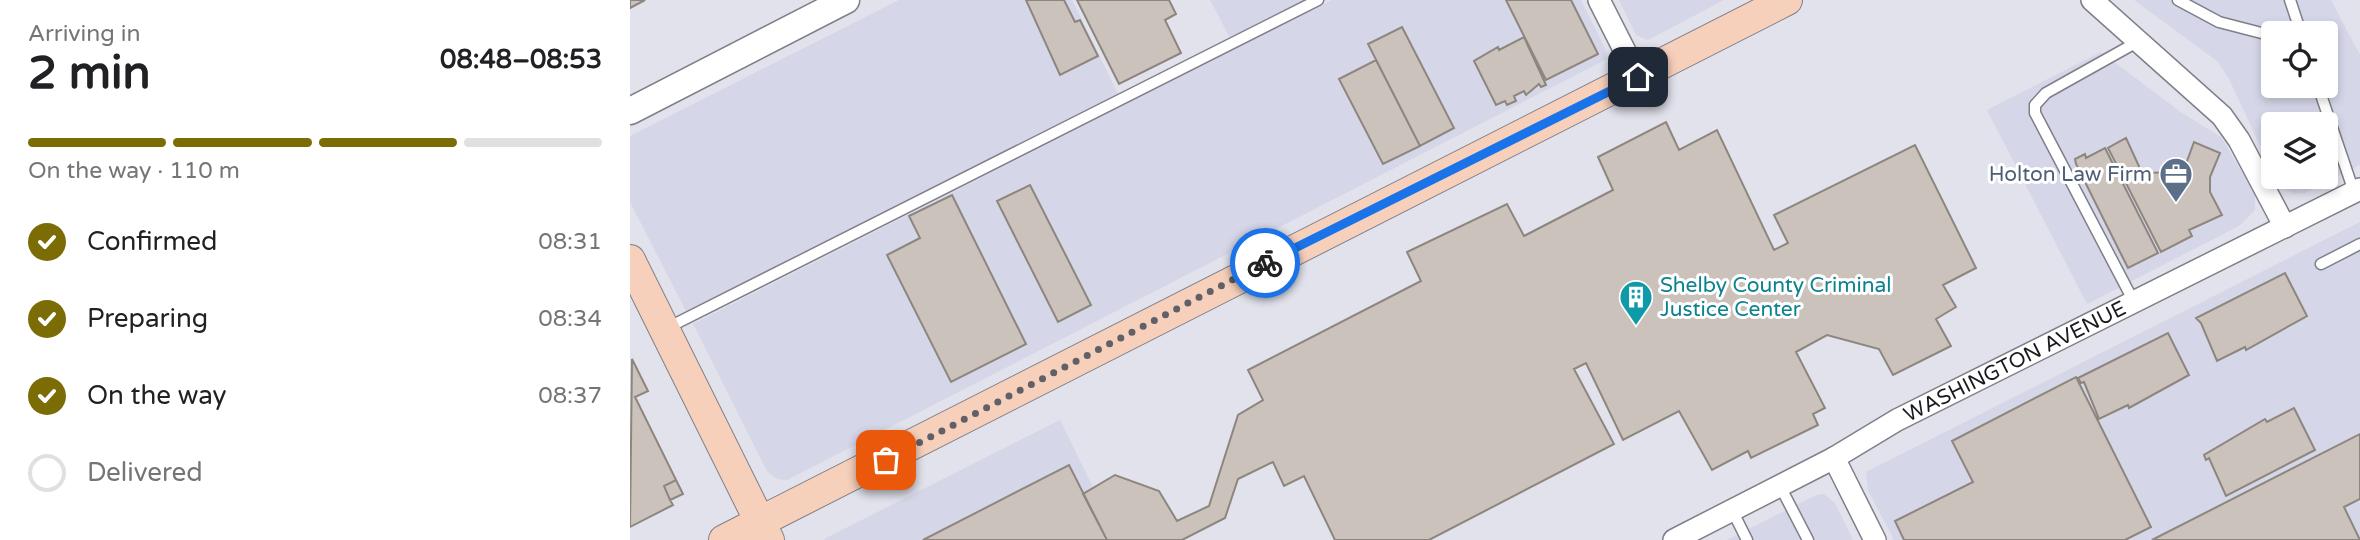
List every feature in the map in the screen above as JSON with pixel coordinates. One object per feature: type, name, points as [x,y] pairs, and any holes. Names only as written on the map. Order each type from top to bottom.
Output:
[{"type":"main road","points":[[724,540],[764,531],[1250,271],[1787,0]]},
{"type":"main road","points":[[630,260],[764,531]]},
{"type":"street","points":[[630,111],[846,0]]},
{"type":"street","points":[[1600,0],[1638,77]]},
{"type":"street","points":[[2092,0],[2222,116],[2239,139],[2286,227]]},
{"type":"street","name":"WASHINGTON AVENUE","points":[[1674,540],[1834,458],[1897,420],[2357,191]]},
{"type":"street","points":[[1834,458],[1875,540]]},
{"type":"lane","points":[[664,330],[1318,0]]},
{"type":"lane","points":[[2178,0],[2219,22],[2261,33]]},
{"type":"lane","points":[[2290,0],[2297,21]]},
{"type":"lane","points":[[2134,302],[2035,113],[2035,105],[2046,93],[2139,41]]},
{"type":"lane","points":[[2322,98],[2357,191]]},
{"type":"lane","points":[[2321,264],[2360,244]]},
{"type":"lane","points":[[1780,486],[1808,540]]},
{"type":"lane","points":[[1732,510],[1747,540]]},
{"type":"shaded area","points":[[899,0],[1072,0],[1118,94],[686,311],[630,202],[630,136]]},
{"type":"shaded area","points":[[1210,0],[1304,0],[1230,38]]},
{"type":"shaded area","points":[[1332,0],[1581,0],[1605,48],[1607,59],[787,480],[777,479],[767,471],[693,324]]},
{"type":"shaded area","points":[[1619,0],[1724,0],[1648,40],[1636,35]]},
{"type":"shaded area","points":[[2134,0],[2331,0],[2360,55],[2360,165],[2338,176],[2338,112],[2261,112],[2261,147],[2228,77],[2217,61]]},
{"type":"shaded area","points":[[2101,52],[2182,113],[2221,137],[2255,194],[2255,210],[2239,226],[2087,304],[1987,110]]},
{"type":"shaded area","points":[[2285,189],[2313,189],[2305,193],[2295,194]]},
{"type":"shaded area","points":[[2360,222],[2360,540],[1894,540],[1868,490],[1866,472]]},
{"type":"shaded area","points":[[1060,420],[1119,540],[824,540],[826,538]]},
{"type":"shaded area","points":[[1824,494],[1835,503],[1853,540],[1727,540],[1816,495]]},
{"type":"building","points":[[630,0],[645,0],[630,8]]},
{"type":"building","points":[[1026,0],[1064,0],[1075,22],[1080,20],[1098,56],[1060,75]]},
{"type":"building","points":[[1077,0],[1169,0],[1176,14],[1165,20],[1181,53],[1119,84]]},
{"type":"building","points":[[1506,0],[1571,0],[1598,54],[1546,80]]},
{"type":"building","points":[[1402,27],[1454,128],[1420,146],[1368,44]]},
{"type":"building","points":[[1524,37],[1546,85],[1541,87],[1539,84],[1526,95],[1524,91],[1514,96],[1516,101],[1507,105],[1505,101],[1496,105],[1474,61],[1498,47],[1499,50]]},
{"type":"building","points":[[1376,60],[1420,146],[1383,164],[1339,79]]},
{"type":"building","name":"Shelby County Criminal Justice Center","points":[[1666,122],[1679,150],[1717,130],[1774,250],[1788,243],[1774,215],[1915,145],[1976,268],[1943,285],[1956,307],[1936,319],[1951,346],[1893,375],[1879,349],[1827,335],[1796,352],[1825,408],[1813,414],[1818,425],[1751,458],[1748,451],[1712,470],[1679,411],[1623,440],[1586,363],[1574,369],[1614,444],[1429,540],[1335,540],[1304,476],[1284,486],[1273,462],[1238,479],[1225,518],[1182,540],[1107,540],[1083,494],[1115,475],[1159,491],[1177,521],[1209,506],[1238,415],[1263,400],[1248,370],[1421,281],[1407,252],[1507,204],[1524,236],[1613,190],[1598,157]]},
{"type":"building","name":"Holton Law Firm","points":[[2126,138],[2142,173],[2183,172],[2194,142],[2220,153],[2210,177],[2210,192],[2222,215],[2189,230],[2192,236],[2161,252],[2108,148]]},
{"type":"building","points":[[2105,148],[2158,253],[2128,268],[2075,159],[2085,154],[2086,158]]},
{"type":"building","points":[[1030,185],[1091,305],[1058,322],[997,201]]},
{"type":"building","points":[[952,195],[1026,344],[951,382],[887,255],[920,238],[909,216]]},
{"type":"building","points":[[2285,273],[2307,316],[2246,350],[2245,347],[2217,361],[2201,323],[2196,318]]},
{"type":"building","points":[[2168,333],[2189,375],[2129,408],[2128,405],[2099,419],[2084,382],[2081,383],[2078,378]]},
{"type":"building","points":[[632,359],[648,391],[635,397],[683,494],[670,500],[673,505],[630,527]]},
{"type":"building","points":[[2076,377],[2151,527],[2125,540],[1904,540],[1895,521],[1973,482],[1952,441]]},
{"type":"building","points":[[2294,408],[2315,450],[2226,496],[2209,458],[2206,460],[2204,455],[2265,419],[2267,422]]},
{"type":"building","points":[[2360,434],[2360,499],[2344,507],[2360,540],[2152,540]]},
{"type":"building","points":[[1069,465],[1107,540],[923,540]]},
{"type":"building","points":[[676,480],[683,494],[670,500],[664,486]]},
{"type":"way so far","points":[[886,460],[1265,263]]},
{"type":"place","name":"Holton Law Firm","points":[[2176,204]]},
{"type":"place","name":"Shelby County Criminal Justice Center","points":[[1636,327]]},
{"type":"route","points":[[1265,263],[1638,77]]}]
